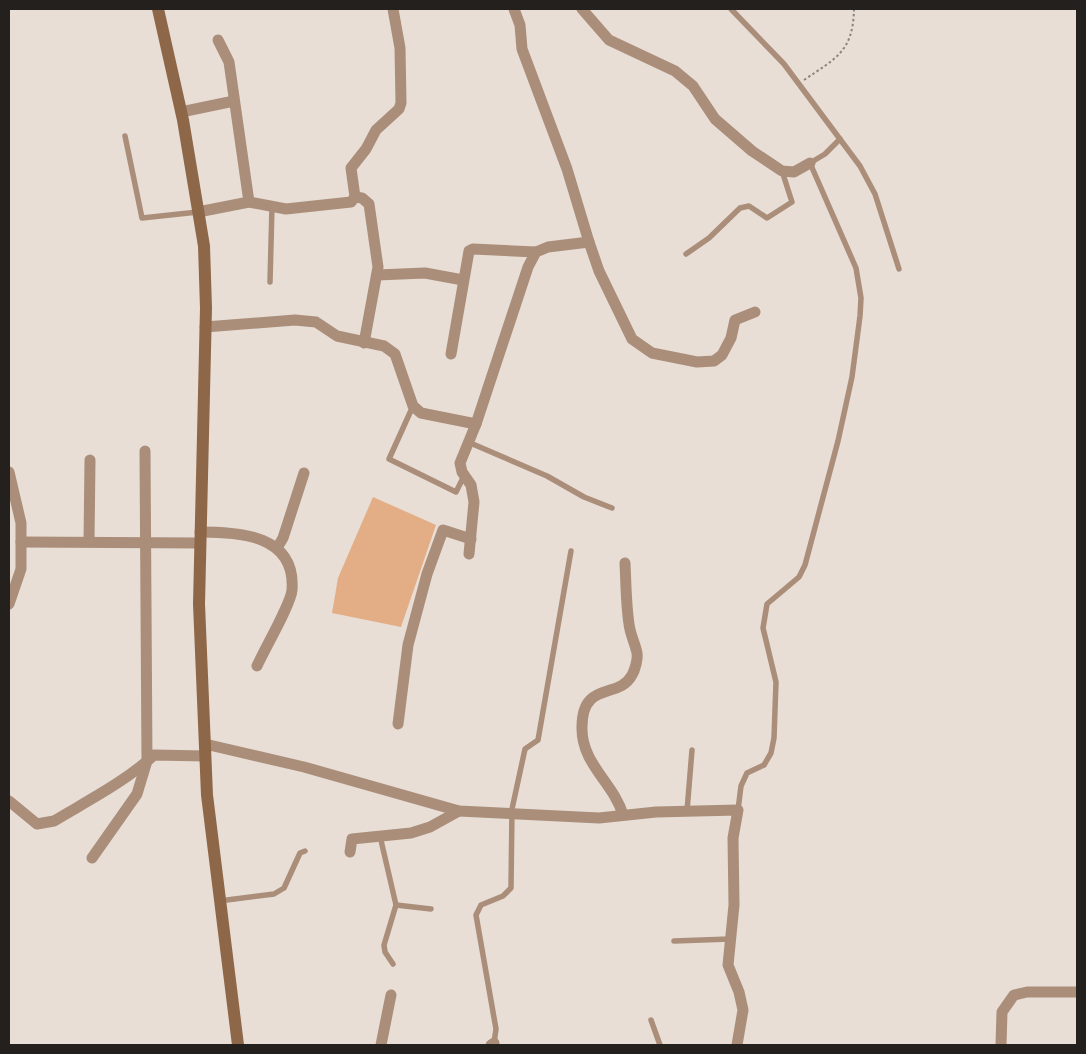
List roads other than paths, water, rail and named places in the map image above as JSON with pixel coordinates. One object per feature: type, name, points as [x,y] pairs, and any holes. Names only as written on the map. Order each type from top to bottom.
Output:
[{"type":"street","points":[[158,9],[181,112],[204,246],[205,327],[198,604],[207,795],[238,1045]]},
{"type":"street","points":[[355,197],[351,168],[366,150],[376,130],[399,109],[401,103],[400,48],[393,9]]},
{"type":"street","points":[[514,9],[520,25],[522,49],[567,169],[599,271],[632,339],[652,353],[697,362],[714,361],[722,355],[731,338],[735,320],[755,312]]},
{"type":"street","points":[[582,9],[609,40],[675,71],[693,86],[715,119],[752,151],[782,171],[794,172],[810,163]]},
{"type":"street","points":[[218,40],[229,62],[249,202]]},
{"type":"street","points":[[181,112],[234,102]]},
{"type":"street","points":[[198,212],[249,202],[286,209],[346,204],[355,197],[362,198],[369,204],[377,275],[364,343]]},
{"type":"street","points":[[451,354],[468,251],[473,249],[536,252],[548,247],[589,242]]},
{"type":"street","points":[[469,554],[474,502],[471,485],[465,476],[460,462],[476,424],[528,267],[536,252]]},
{"type":"street","points":[[377,275],[425,273],[463,280]]},
{"type":"street","points":[[205,327],[295,320],[316,322],[338,336],[384,346],[395,354],[413,406],[421,413],[476,424]]},
{"type":"street","points":[[92,858],[137,794],[147,761],[145,452]]},
{"type":"street","points":[[89,542],[90,460]]},
{"type":"street","points":[[9,472],[21,523],[22,570],[9,604]]},
{"type":"street","points":[[276,548],[283,538],[304,473]]},
{"type":"street","points":[[398,724],[408,645],[427,574],[443,530],[471,539]]},
{"type":"street","points":[[21,542],[146,544],[238,532],[281,550],[289,565],[292,590],[257,666]]},
{"type":"street","points":[[623,815],[620,804],[592,765],[585,749],[582,728],[584,708],[592,697],[626,683],[633,674],[637,655],[629,625],[625,563]]},
{"type":"street","points":[[9,801],[37,824],[54,822],[154,755],[205,750],[304,767],[460,811],[599,818],[687,811],[738,810],[733,838],[734,905],[728,964],[739,992],[743,1010],[737,1045]]},
{"type":"street","points":[[350,852],[352,839],[411,833],[430,827],[460,811]]},
{"type":"street","points":[[1001,1045],[1002,1012],[1014,995],[1027,992],[1077,992]]},
{"type":"street","points":[[381,1045],[391,995]]},
{"type":"lane","points":[[730,9],[784,64],[860,166],[875,194],[899,269]]},
{"type":"lane","points":[[125,136],[142,218],[198,212]]},
{"type":"lane","points":[[738,810],[741,786],[747,773],[764,764],[771,753],[774,738],[776,682],[763,628],[764,615],[767,604],[799,577],[805,565],[838,441],[852,377],[860,316],[856,268],[810,163],[825,154],[840,139]]},
{"type":"lane","points":[[686,254],[709,238],[740,208],[749,206],[767,218],[792,202],[782,171]]},
{"type":"lane","points":[[270,282],[272,206]]},
{"type":"lane","points":[[413,406],[389,459],[456,492],[465,476]]},
{"type":"lane","points":[[468,442],[547,476],[584,497],[612,508]]},
{"type":"lane","points":[[492,1044],[496,1029],[476,915],[481,905],[503,896],[510,888],[512,814],[525,749],[538,740],[571,551]]},
{"type":"lane","points":[[687,811],[692,750]]},
{"type":"lane","points":[[380,836],[396,905],[384,945],[385,952],[393,964]]},
{"type":"lane","points":[[219,901],[274,894],[284,888],[300,853],[305,851]]},
{"type":"lane","points":[[396,905],[431,909]]},
{"type":"lane","points":[[674,941],[730,940]]},
{"type":"lane","points":[[651,1020],[660,1045]]}]
